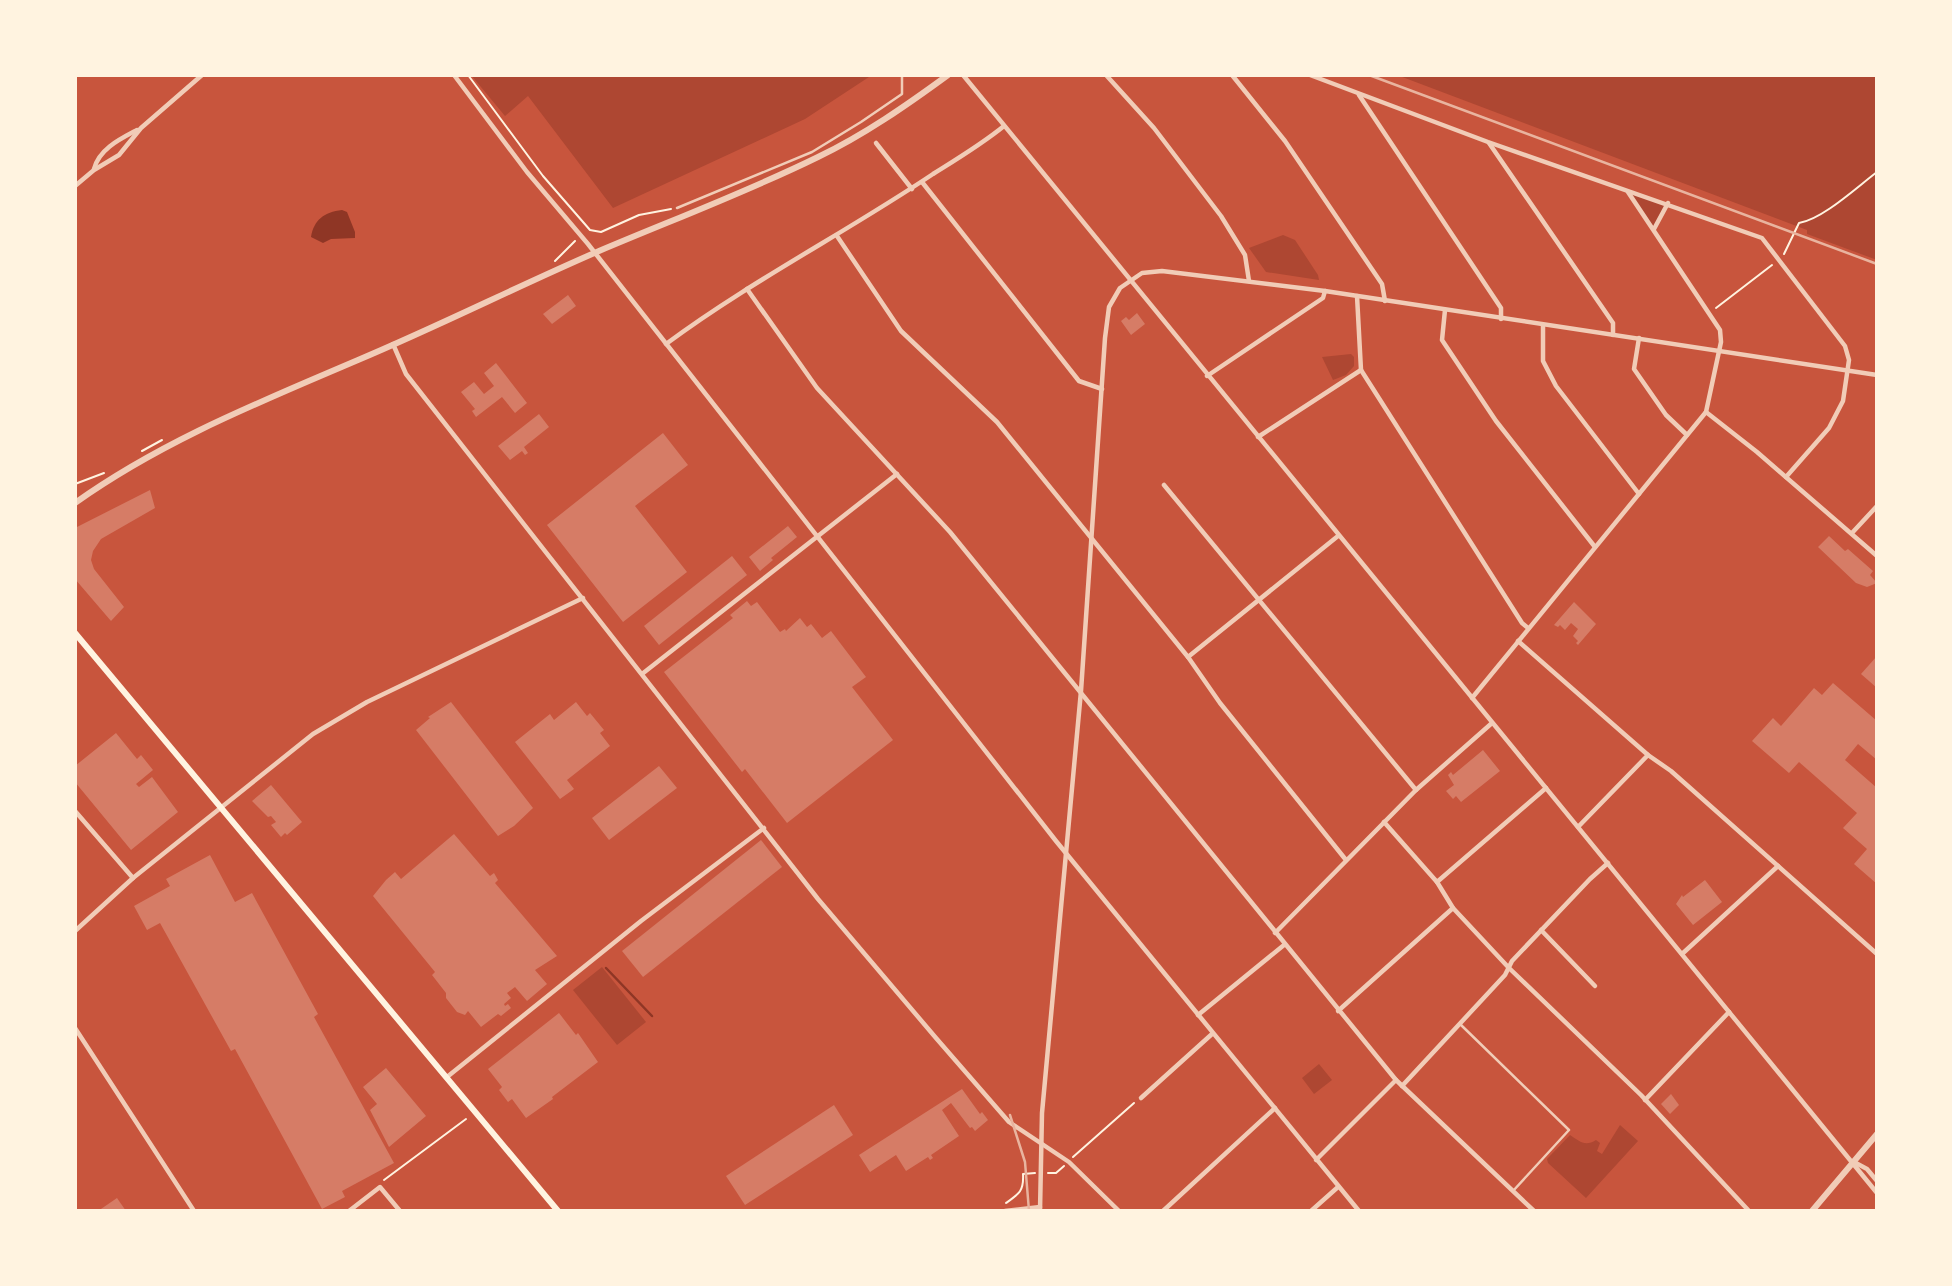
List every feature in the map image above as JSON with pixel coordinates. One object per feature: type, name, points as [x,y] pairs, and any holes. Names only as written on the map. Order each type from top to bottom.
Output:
[{"type":"main road","points":[[75,633],[558,1211]]},
{"type":"street","points":[[93,170],[99,156],[107,149],[141,128],[202,75]]},
{"type":"street","points":[[454,75],[527,172],[582,236],[1065,852],[1359,1211]]},
{"type":"street","points":[[75,503],[153,453],[190,433],[820,156],[866,131],[948,75]]},
{"type":"street","points":[[963,75],[1877,1193]]},
{"type":"street","points":[[1106,75],[1154,128],[1221,216],[1245,255],[1249,281]]},
{"type":"street","points":[[1232,75],[1285,141],[1382,284],[1385,300]]},
{"type":"street","points":[[1310,75],[1488,142],[1762,238],[1845,346],[1849,360],[1843,401],[1829,428],[1786,477]]},
{"type":"street","points":[[1358,94],[1501,308],[1501,319]]},
{"type":"street","points":[[666,344],[714,309],[837,236],[1004,126]]},
{"type":"street","points":[[75,186],[93,170],[119,155],[141,128]]},
{"type":"street","points":[[876,142],[912,188]]},
{"type":"street","points":[[1488,142],[1613,323],[1613,335]]},
{"type":"street","points":[[922,182],[1079,382],[1102,389]]},
{"type":"street","points":[[1472,698],[1706,412],[1719,350],[1720,330],[1628,191]]},
{"type":"street","points":[[1654,229],[1668,203]]},
{"type":"street","points":[[837,236],[901,331],[997,422],[1188,657],[1220,703],[1346,860]]},
{"type":"street","points":[[1003,1209],[1040,1209],[1041,1143],[1081,691],[1102,389],[1109,307],[1116,293],[1130,280],[1142,274],[1161,271],[1325,291],[1877,375]]},
{"type":"street","points":[[747,289],[817,388],[950,532],[1396,1080],[1534,1211]]},
{"type":"street","points":[[1207,376],[1323,298],[1325,291]]},
{"type":"street","points":[[1357,296],[1361,370],[1522,623],[1528,628]]},
{"type":"street","points":[[1445,310],[1442,340],[1496,421],[1595,547]]},
{"type":"street","points":[[1543,325],[1543,361],[1556,386],[1639,494]]},
{"type":"street","points":[[1639,338],[1634,369],[1666,415],[1688,435]]},
{"type":"street","points":[[393,344],[407,374],[818,900],[1009,1122],[1069,1162],[1119,1211]]},
{"type":"street","points":[[1258,437],[1361,370]]},
{"type":"street","points":[[1706,412],[1877,556]]},
{"type":"street","points":[[642,674],[897,474]]},
{"type":"street","points":[[1164,485],[1416,790]]},
{"type":"street","points":[[1852,533],[1877,506]]},
{"type":"street","points":[[1188,657],[1338,536]]},
{"type":"street","points":[[75,931],[133,878],[313,734],[356,708],[583,598]]},
{"type":"street","points":[[1518,641],[1648,755],[1671,771],[1877,954]]},
{"type":"street","points":[[1275,933],[1416,790],[1492,723]]},
{"type":"street","points":[[1578,827],[1648,755]]},
{"type":"street","points":[[1437,883],[1546,788]]},
{"type":"street","points":[[75,811],[133,878]]},
{"type":"street","points":[[1384,822],[1437,883],[1454,908],[1509,968],[1645,1100],[1749,1211]]},
{"type":"street","points":[[447,1077],[642,921],[764,828]]},
{"type":"street","points":[[1402,1086],[1505,975],[1512,961],[1608,863]]},
{"type":"street","points":[[1682,954],[1778,866]]},
{"type":"street","points":[[1338,1011],[1454,908]]},
{"type":"street","points":[[1541,930],[1595,986]]},
{"type":"street","points":[[1197,1015],[1284,945]]},
{"type":"street","points":[[1645,1100],[1729,1012]]},
{"type":"street","points":[[75,1028],[194,1211]]},
{"type":"street","points":[[1141,1098],[1212,1034]]},
{"type":"street","points":[[1316,1160],[1396,1080]]},
{"type":"street","points":[[1163,1211],[1275,1108]]},
{"type":"street","points":[[1812,1211],[1877,1134]]},
{"type":"street","points":[[1853,1162],[1867,1169],[1877,1181]]},
{"type":"street","points":[[349,1211],[380,1187],[400,1211]]},
{"type":"street","points":[[1311,1211],[1338,1187]]},
{"type":"lane","points":[[677,208],[760,175],[822,146],[902,94],[902,75]]},
{"type":"lane","points":[[1460,1024],[1569,1130],[1513,1191]]},
{"type":"path","points":[[468,75],[543,176],[590,230],[601,232],[639,215],[677,208]]},
{"type":"path","points":[[1709,313],[1780,259],[1788,250],[1799,223],[1806,222],[1877,172]]},
{"type":"path","points":[[557,259],[582,236]]},
{"type":"path","points":[[75,484],[86,481]]},
{"type":"path","points":[[1003,1209],[1024,1188],[1023,1174],[1056,1173],[1141,1098]]},
{"type":"path","points":[[380,1187],[386,1176],[466,1119]]},
{"type":"shaded area","points":[[471,75],[872,75],[805,119],[613,208],[528,96],[505,116]]},
{"type":"shaded area","points":[[1397,75],[1877,75],[1877,260],[1807,234],[1807,230]]},
{"type":"shaded area","points":[[1628,191],[1668,203],[1654,229]]},
{"type":"shaded area","points":[[342,210],[347,212],[355,238],[331,239],[323,243],[311,237],[321,218]]},
{"type":"shaded area","points":[[1283,235],[1295,240],[1319,280],[1266,272],[1249,248]]},
{"type":"shaded area","points":[[1351,354],[1354,357],[1354,366],[1346,375],[1333,380],[1322,357]]},
{"type":"shaded area","points":[[602,967],[646,1022],[617,1045],[573,990]]},
{"type":"shaded area","points":[[1319,1064],[1332,1080],[1314,1094],[1302,1078]]},
{"type":"shaded area","points":[[1620,1125],[1638,1141],[1586,1198],[1548,1163],[1547,1159],[1570,1135],[1585,1143],[1596,1140],[1600,1143],[1597,1151],[1602,1154]]},
{"type":"building","points":[[568,295],[576,306],[552,324],[543,314]]},
{"type":"building","points":[[1137,313],[1145,324],[1131,335],[1121,321],[1126,317],[1129,320]]},
{"type":"building","points":[[496,363],[527,403],[515,413],[502,397],[476,417],[472,411],[475,409],[461,392],[474,382],[484,394],[494,386],[484,373]]},
{"type":"building","points":[[539,414],[549,427],[524,447],[528,453],[525,455],[522,451],[510,460],[498,446]]},
{"type":"building","points":[[663,433],[688,465],[635,506],[687,572],[623,622],[547,525]]},
{"type":"building","points":[[150,490],[155,508],[101,539],[93,551],[91,560],[94,569],[124,607],[111,621],[75,579],[75,528]]},
{"type":"building","points":[[788,526],[797,537],[771,558],[773,560],[760,571],[749,557]]},
{"type":"building","points":[[1829,536],[1873,571],[1870,575],[1877,583],[1867,587],[1856,583],[1818,547]]},
{"type":"building","points":[[732,556],[747,575],[659,645],[644,626]]},
{"type":"building","points":[[747,601],[751,606],[757,602],[780,632],[785,629],[786,631],[800,618],[807,627],[811,624],[822,638],[831,631],[866,677],[852,687],[893,740],[787,823],[745,769],[742,772],[664,672],[733,618],[730,615]]},
{"type":"building","points":[[1574,602],[1596,624],[1578,645],[1573,636],[1578,629],[1571,623],[1565,630],[1560,625],[1554,625]]},
{"type":"building","points":[[1877,656],[1877,688],[1861,674]]},
{"type":"building","points":[[1833,683],[1877,721],[1877,760],[1858,744],[1845,760],[1877,788],[1877,884],[1854,864],[1867,849],[1843,828],[1857,813],[1799,762],[1789,773],[1752,741],[1773,718],[1781,726],[1814,688],[1822,695]]},
{"type":"building","points":[[451,702],[533,808],[514,826],[498,836],[416,730],[430,718],[428,717]]},
{"type":"building","points":[[576,702],[587,716],[590,713],[604,730],[600,733],[610,746],[567,780],[574,789],[560,799],[515,742],[550,714],[554,720]]},
{"type":"building","points":[[116,733],[137,759],[141,755],[153,770],[136,784],[139,787],[152,777],[178,812],[131,850],[75,782],[75,766]]},
{"type":"building","points":[[1483,750],[1500,771],[1461,802],[1456,796],[1453,799],[1446,791],[1454,785],[1448,775],[1451,772],[1453,775]]},
{"type":"building","points":[[659,766],[677,788],[609,840],[592,818]]},
{"type":"building","points":[[271,785],[302,822],[281,837],[271,825],[276,822],[252,801]]},
{"type":"building","points":[[454,834],[490,876],[494,873],[498,880],[495,883],[557,956],[535,970],[547,984],[527,1001],[515,987],[507,993],[511,998],[504,1004],[511,1008],[481,1027],[468,1011],[465,1015],[457,1012],[432,975],[435,972],[373,896],[395,872],[401,879]]},
{"type":"building","points":[[761,840],[782,867],[643,977],[622,951]]},
{"type":"building","points":[[210,855],[235,902],[252,893],[318,1014],[314,1017],[394,1163],[342,1191],[345,1197],[322,1209],[235,1049],[231,1051],[160,923],[147,930],[134,906],[170,886],[166,879]]},
{"type":"building","points":[[1705,880],[1722,902],[1693,925],[1676,904],[1682,895],[1683,897]]},
{"type":"building","points":[[559,1013],[576,1035],[578,1033],[598,1062],[526,1118],[512,1099],[508,1102],[499,1090],[502,1087],[488,1069]]},
{"type":"building","points":[[386,1068],[426,1116],[389,1147],[370,1110],[377,1104],[363,1087]]},
{"type":"building","points":[[962,1089],[980,1114],[982,1112],[988,1120],[975,1131],[951,1103],[942,1110],[959,1136],[931,1155],[933,1158],[930,1160],[928,1157],[906,1171],[896,1155],[870,1172],[859,1155]]},
{"type":"building","points":[[1671,1094],[1679,1105],[1670,1114],[1661,1104]]},
{"type":"building","points":[[834,1105],[853,1135],[745,1205],[726,1176]]},
{"type":"building","points":[[117,1198],[126,1211],[98,1211]]},
{"type":"waterway","points":[[606,968],[652,1016]]},
{"type":"railway","points":[[1369,75],[1877,264]]},
{"type":"railway","points":[[1010,1115],[1025,1162],[1029,1211]]}]
